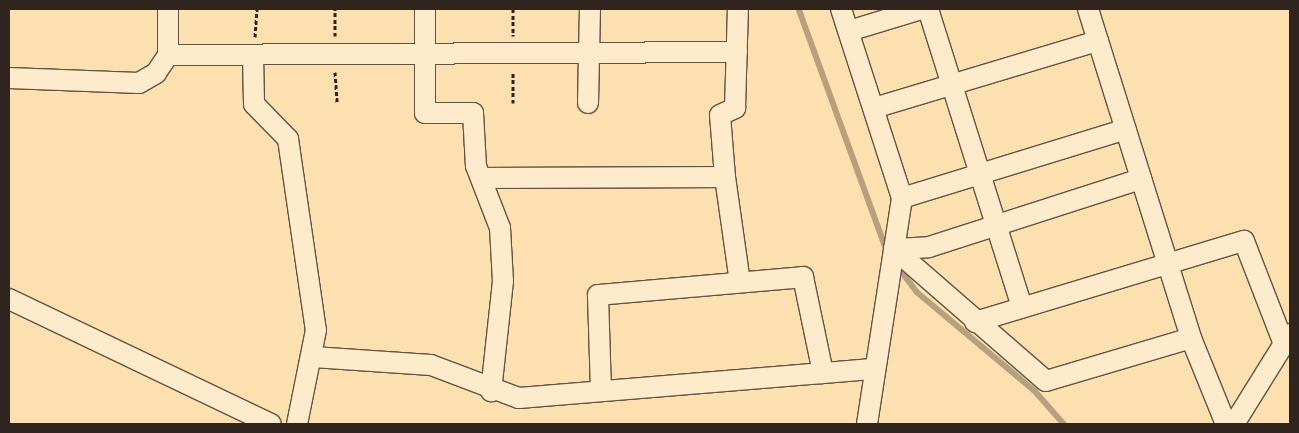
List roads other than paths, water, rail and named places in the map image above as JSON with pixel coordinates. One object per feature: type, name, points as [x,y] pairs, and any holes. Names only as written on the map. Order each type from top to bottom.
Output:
[{"type":"street","points":[[9,78],[139,83],[156,73],[168,55],[168,9]]},
{"type":"street","points":[[424,9],[425,113],[473,113],[476,166],[484,178],[500,228],[503,281],[491,391]]},
{"type":"street","points":[[588,103],[590,9]]},
{"type":"street","points":[[738,9],[735,108],[720,115],[725,177],[740,282]]},
{"type":"street","points":[[842,9],[902,198],[867,424]]},
{"type":"street","points":[[848,30],[921,9]]},
{"type":"street","points":[[928,9],[1022,308]]},
{"type":"street","points":[[1088,9],[1191,338],[1226,424]]},
{"type":"street","points":[[874,108],[1098,41]]},
{"type":"street","points":[[168,55],[424,52],[589,55],[736,52]]},
{"type":"street","points":[[253,55],[254,104],[288,139],[316,330],[313,357],[297,424]]},
{"type":"street","points":[[902,198],[1126,129]]},
{"type":"street","points":[[484,178],[725,177]]},
{"type":"street","points":[[894,249],[929,247],[1142,179]]},
{"type":"street","points":[[976,322],[1244,241],[1287,339],[1234,424]]},
{"type":"street","points":[[894,249],[1046,381],[1191,338]]},
{"type":"street","points":[[600,391],[598,295],[740,282],[803,277],[823,373]]},
{"type":"street","points":[[10,297],[272,424]]},
{"type":"street","points":[[313,357],[431,365],[491,391],[519,398],[875,369]]},
{"type":"waterway","points":[[799,9],[888,253]]},
{"type":"waterway","points":[[896,264],[917,292],[1035,391],[1064,424]]}]
